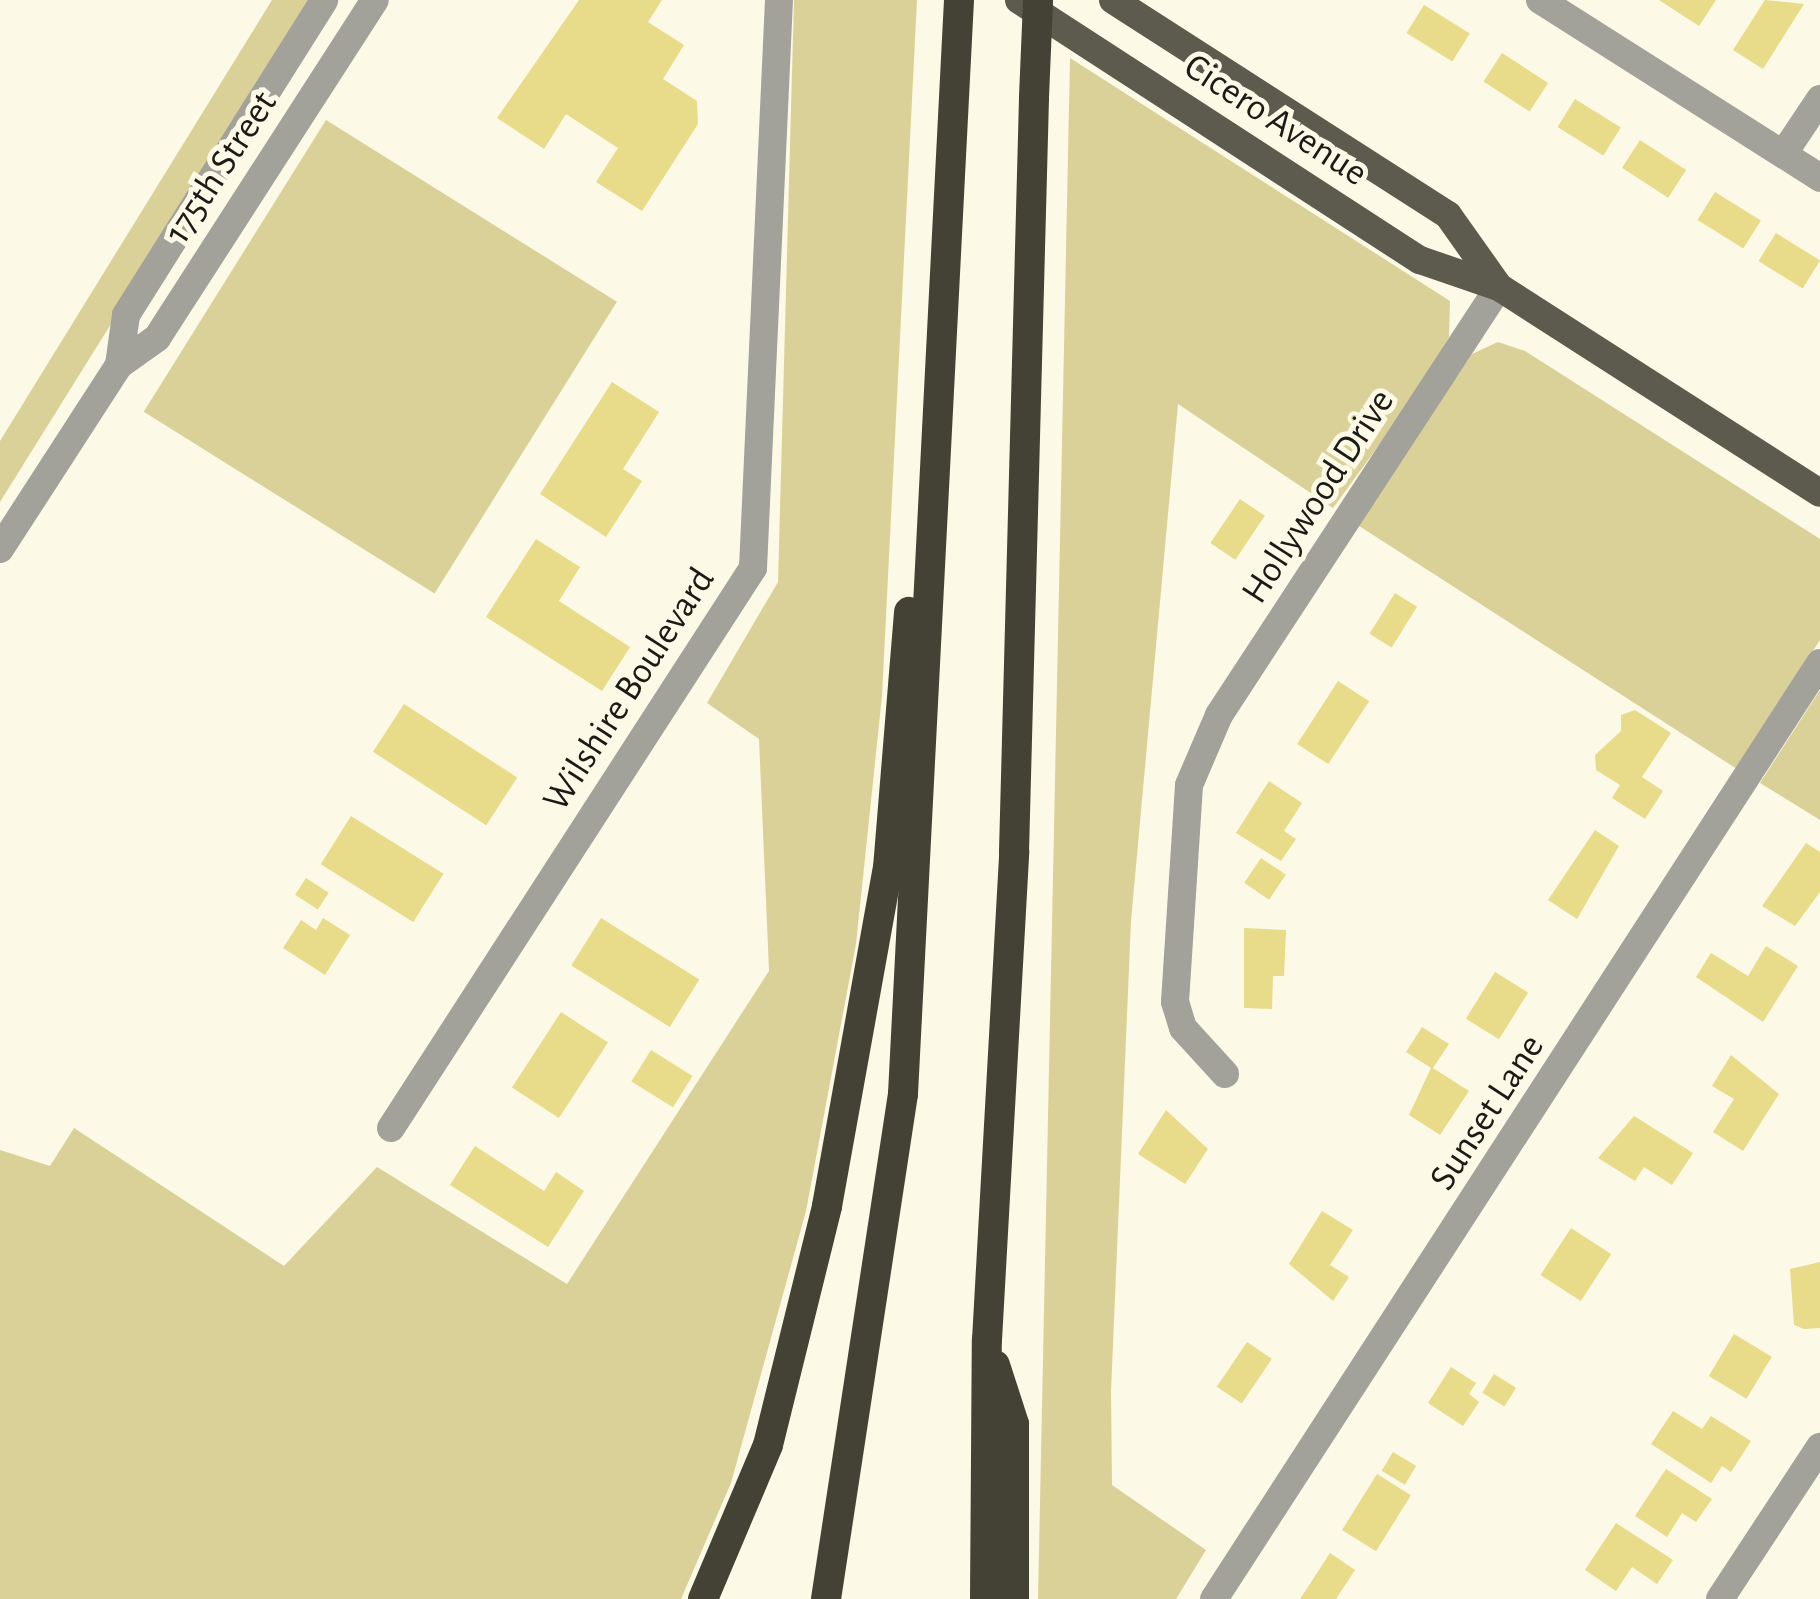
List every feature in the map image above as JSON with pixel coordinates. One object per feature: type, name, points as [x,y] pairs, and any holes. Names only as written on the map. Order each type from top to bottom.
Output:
[{"type":"highway","points":[[826,1599],[904,1094],[959,0]]},
{"type":"highway","points":[[985,1599],[987,1340],[1014,852],[1038,0]]},
{"type":"highway","points":[[703,1599],[768,1446],[830,1188],[888,868],[898,696],[939,376]]},
{"type":"highway","points":[[987,1340],[1014,1424],[1014,1599]]},
{"type":"main road","name":"Cicero Avenue","points":[[1019,0],[1420,260],[1499,287],[1820,494]]},
{"type":"main road","name":"Cicero Avenue","points":[[1113,0],[1448,215],[1499,287]]},
{"type":"street","name":"175th Street","points":[[119,366],[126,315],[324,0]]},
{"type":"street","name":"175th Street","points":[[0,549],[119,366],[157,338],[375,0]]},
{"type":"street","name":"Wilshire Boulevard","points":[[391,1128],[753,568],[779,0]]},
{"type":"street","points":[[1540,0],[1820,178]]},
{"type":"street","points":[[1784,154],[1820,99]]},
{"type":"street","name":"Hollywood Drive","points":[[1225,1074],[1189,1037],[1175,1002],[1182,825],[1202,748],[1499,287]]},
{"type":"street","name":"Sunset Lane","points":[[1214,1599],[1820,664]]},
{"type":"street","points":[[1720,1599],[1820,1447]]},
{"type":"shaded area","points":[[272,0],[313,0],[0,502],[0,441]]},
{"type":"shaded area","points":[[794,0],[917,0],[882,696],[856,944],[806,1211],[731,1483],[681,1599],[0,1599],[0,1150],[50,1166],[74,1128],[284,1266],[377,1167],[567,1284],[769,971],[759,739],[707,703],[778,582]]},
{"type":"shaded area","points":[[1070,58],[1450,301],[1449,337],[1420,389],[1333,508],[1178,404],[1131,921],[1111,1391],[1112,1485],[1206,1550],[1176,1599],[1038,1599]]},
{"type":"shaded area","points":[[326,120],[617,302],[435,593],[144,412]]},
{"type":"shaded area","points":[[1498,342],[1525,351],[1820,539],[1820,640],[1737,769],[1356,524],[1472,354]]},
{"type":"shaded area","points":[[1820,690],[1820,820],[1760,783]]},
{"type":"building","points":[[579,0],[662,0],[648,22],[684,45],[663,79],[697,101],[698,124],[642,211],[596,182],[618,148],[566,114],[544,149],[497,118]]},
{"type":"building","points":[[1659,0],[1716,0],[1699,26]]},
{"type":"building","points":[[1765,0],[1804,4],[1763,69],[1733,50]]},
{"type":"building","points":[[1424,5],[1470,34],[1452,62],[1407,33]]},
{"type":"building","points":[[1502,53],[1548,83],[1530,111],[1483,82]]},
{"type":"building","points":[[1575,99],[1621,128],[1603,156],[1558,127]]},
{"type":"building","points":[[1640,140],[1686,170],[1668,198],[1622,168]]},
{"type":"building","points":[[1715,192],[1761,221],[1743,249],[1698,220]]},
{"type":"building","points":[[1776,233],[1820,260],[1803,289],[1759,261]]},
{"type":"building","points":[[612,382],[659,412],[623,469],[642,481],[606,537],[540,494]]},
{"type":"building","points":[[1240,499],[1265,516],[1235,560],[1210,543]]},
{"type":"building","points":[[536,539],[580,567],[559,601],[630,647],[602,691],[486,617]]},
{"type":"building","points":[[1395,593],[1417,607],[1392,647],[1370,634]]},
{"type":"building","points":[[1338,681],[1369,701],[1328,764],[1297,744]]},
{"type":"building","points":[[404,704],[517,778],[486,825],[373,752]]},
{"type":"building","points":[[1635,710],[1671,733],[1642,777],[1663,791],[1645,819],[1612,798],[1620,785],[1596,770],[1595,755],[1621,731],[1621,715]]},
{"type":"building","points":[[1269,781],[1302,803],[1284,831],[1296,839],[1281,861],[1236,833]]},
{"type":"building","points":[[351,816],[443,874],[413,922],[321,864]]},
{"type":"building","points":[[1595,830],[1619,846],[1577,919],[1548,900]]},
{"type":"building","points":[[1806,843],[1820,852],[1820,892],[1795,926],[1762,906]]},
{"type":"building","points":[[1261,858],[1286,875],[1269,900],[1244,883]]},
{"type":"building","points":[[306,878],[329,893],[318,909],[295,895]]},
{"type":"building","points":[[323,918],[350,935],[325,975],[283,948],[301,920],[316,930]]},
{"type":"building","points":[[601,918],[699,979],[670,1027],[571,965]]},
{"type":"building","points":[[1244,928],[1286,930],[1284,976],[1273,976],[1272,1009],[1244,1008]]},
{"type":"building","points":[[1766,946],[1798,966],[1763,1022],[1696,977],[1711,953],[1748,976]]},
{"type":"building","points":[[1495,972],[1528,993],[1499,1039],[1466,1019]]},
{"type":"building","points":[[561,1012],[608,1042],[559,1118],[512,1087]]},
{"type":"building","points":[[1422,1027],[1449,1044],[1433,1068],[1469,1091],[1440,1135],[1409,1115],[1431,1068],[1406,1052]]},
{"type":"building","points":[[651,1050],[693,1076],[673,1107],[631,1081]]},
{"type":"building","points":[[1731,1055],[1779,1094],[1743,1151],[1713,1132],[1734,1099],[1712,1086]]},
{"type":"building","points":[[1166,1110],[1208,1149],[1185,1184],[1138,1154]]},
{"type":"building","points":[[1634,1116],[1693,1153],[1672,1185],[1644,1167],[1635,1181],[1598,1158]]},
{"type":"building","points":[[475,1146],[544,1191],[556,1172],[584,1191],[548,1247],[450,1185]]},
{"type":"building","points":[[1322,1211],[1353,1230],[1330,1265],[1349,1277],[1333,1301],[1289,1264]]},
{"type":"building","points":[[1571,1228],[1611,1254],[1581,1301],[1541,1275]]},
{"type":"building","points":[[1820,1262],[1820,1328],[1804,1329],[1794,1325],[1790,1269]]},
{"type":"building","points":[[1734,1334],[1772,1357],[1746,1399],[1709,1376]]},
{"type":"building","points":[[1247,1342],[1272,1359],[1242,1404],[1217,1387]]},
{"type":"building","points":[[1451,1367],[1476,1383],[1469,1394],[1479,1402],[1463,1426],[1428,1403]]},
{"type":"building","points":[[1494,1374],[1516,1388],[1504,1406],[1482,1393]]},
{"type":"building","points":[[1673,1411],[1702,1429],[1711,1416],[1751,1441],[1731,1472],[1722,1466],[1711,1483],[1651,1444]]},
{"type":"building","points":[[1393,1452],[1416,1466],[1405,1485],[1382,1471]]},
{"type":"building","points":[[1666,1469],[1712,1499],[1696,1522],[1682,1513],[1667,1537],[1635,1516]]},
{"type":"building","points":[[1377,1474],[1411,1495],[1376,1551],[1342,1530]]},
{"type":"building","points":[[1616,1523],[1673,1560],[1657,1584],[1632,1567],[1616,1591],[1585,1570]]},
{"type":"building","points":[[1330,1553],[1355,1570],[1336,1599],[1300,1599]]}]
